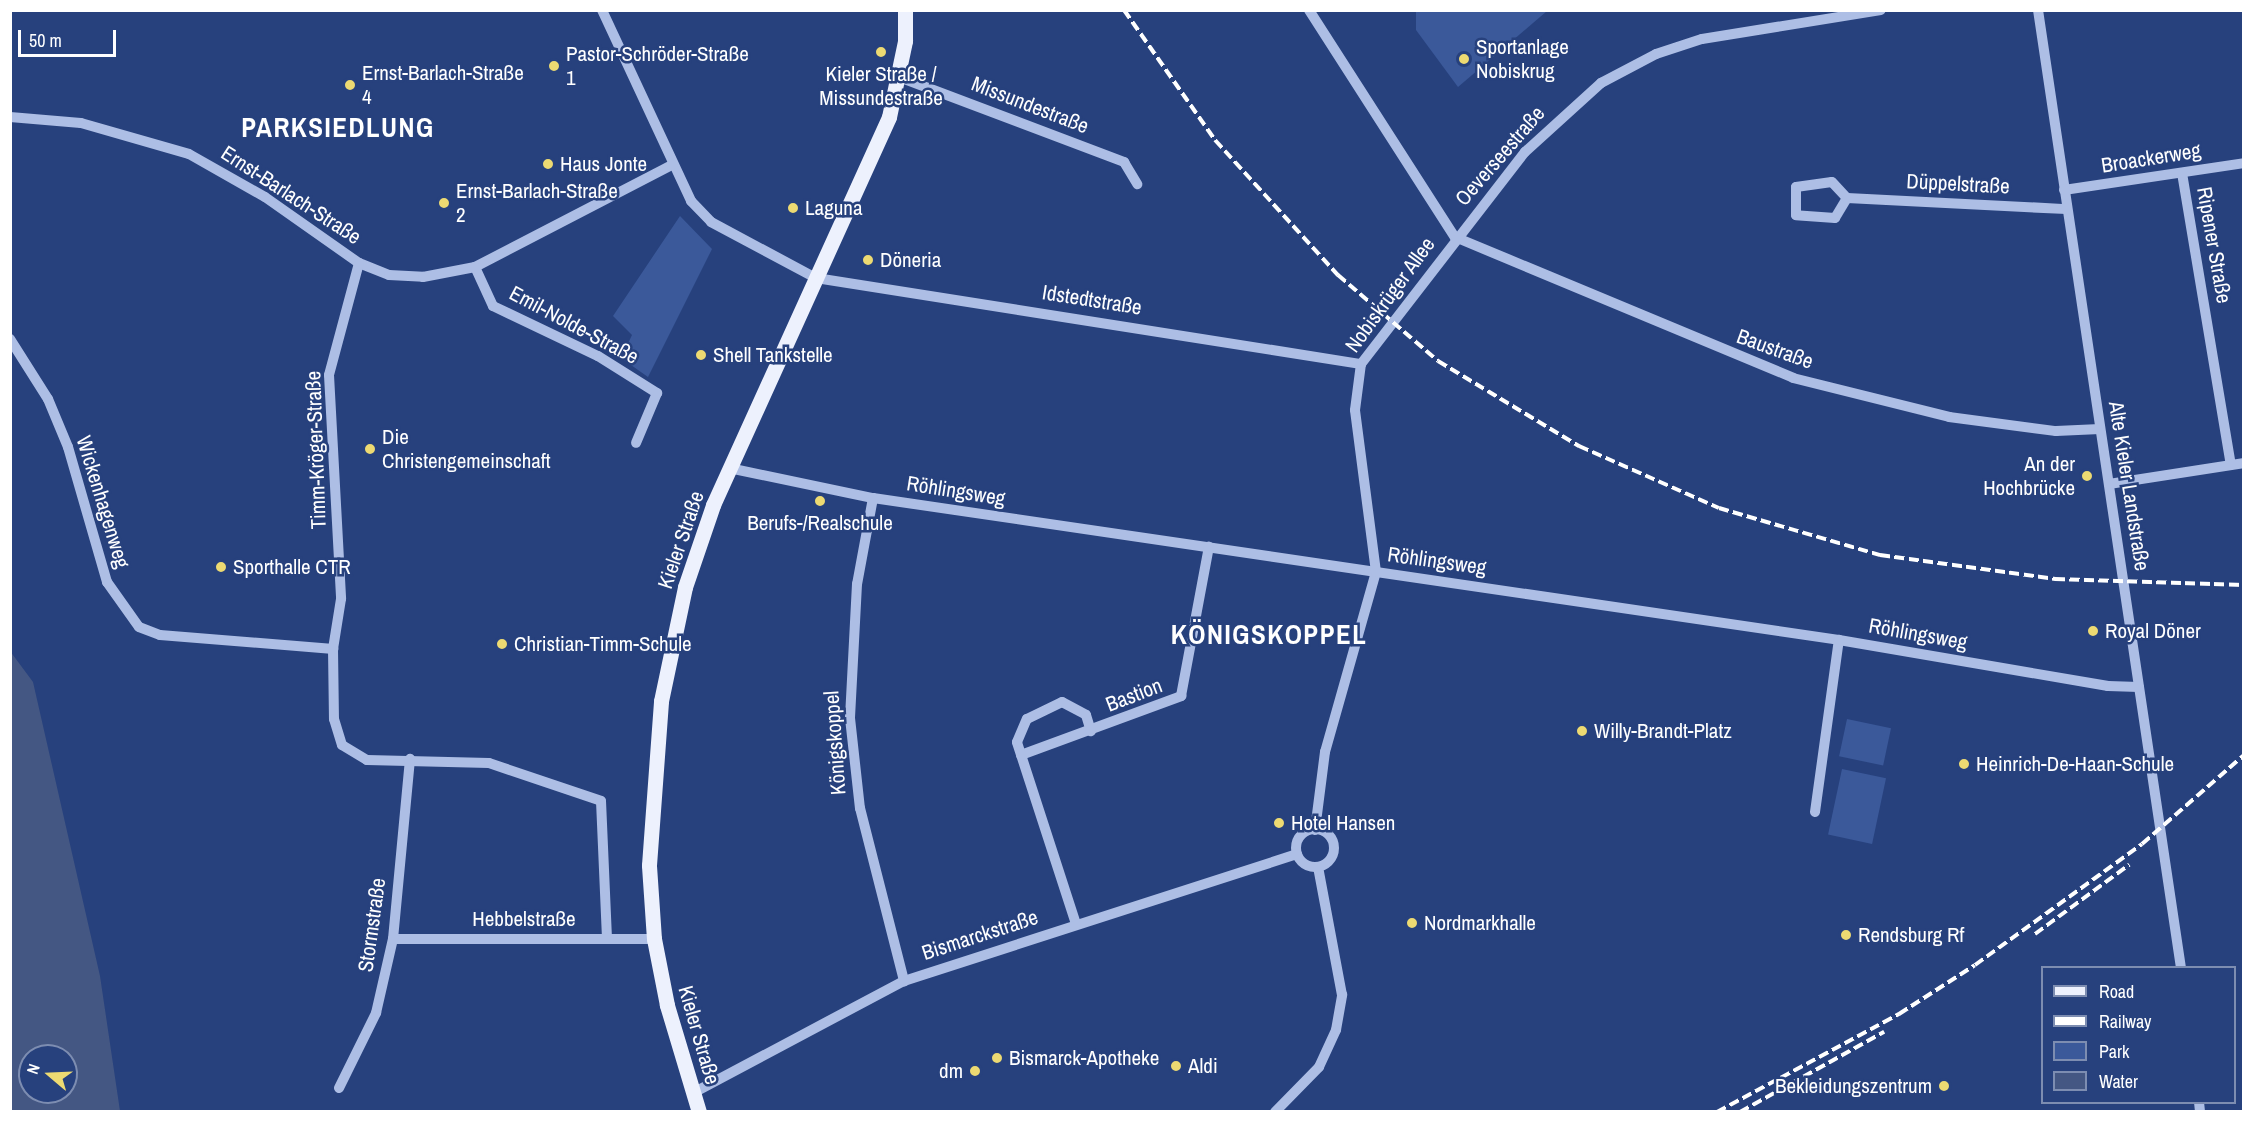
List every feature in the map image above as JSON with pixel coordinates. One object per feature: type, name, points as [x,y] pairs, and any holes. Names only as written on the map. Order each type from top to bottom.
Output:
[{"type":"main road","name":"Kieler Straße","points":[[699,1112],[654,939],[649,865],[661,701],[697,547],[729,468],[867,170],[899,77],[905,10]]},
{"type":"street","name":"Idstedtstraße","points":[[602,10],[672,165],[711,222],[816,278],[1361,364]]},
{"type":"street","name":"Nobiskrüger Allee","points":[[1309,10],[1455,237],[1449,252],[1361,364],[1355,410],[1376,572]]},
{"type":"street","name":"Oeverseestraße","points":[[1455,237],[1562,115],[1601,83],[1656,54],[1702,39],[1881,10]]},
{"type":"street","name":"Alte Kieler Landstraße","points":[[2038,10],[2181,966]]},
{"type":"street","name":"Missundestraße","points":[[899,77],[1124,162],[1137,184]]},
{"type":"street","name":"Ernst-Barlach-Straße","points":[[10,117],[81,123],[189,154],[265,197],[359,263],[389,275],[423,277],[475,267],[672,165]]},
{"type":"street","name":"Broackerweg","points":[[2064,190],[2244,163]]},
{"type":"street","name":"Ripener Straße","points":[[2182,173],[2231,465]]},
{"type":"street","points":[[1832,182],[1846,198],[1844,210],[1835,218],[1796,215],[1793,192],[1801,184],[1832,182]]},
{"type":"street","name":"Düppelstraße","points":[[1846,198],[2067,209]]},
{"type":"street","name":"Baustraße","points":[[1455,237],[1793,378],[1949,417],[2056,431],[2100,429]]},
{"type":"street","name":"Timm-Kröger-Straße","points":[[359,263],[329,375],[341,599],[333,649],[334,719],[342,745],[367,760],[410,759]]},
{"type":"street","name":"Emil-Nolde-Straße","points":[[475,267],[493,306],[598,356],[657,393],[636,443]]},
{"type":"street","name":"Wickenhagenweg","points":[[10,339],[48,399],[68,447],[107,582],[140,627],[160,635],[333,649]]},
{"type":"street","points":[[2109,484],[2244,464]]},
{"type":"street","name":"Röhlingsweg","points":[[729,468],[873,498],[1839,640],[2108,686],[2139,687]]},
{"type":"street","name":"Königskoppel","points":[[873,498],[856,595],[850,718],[860,808],[904,981]]},
{"type":"street","name":"Bastion","points":[[1021,755],[1181,696],[1209,547]]},
{"type":"street","points":[[1315,830],[1325,752],[1376,572]]},
{"type":"street","points":[[1815,812],[1839,640]]},
{"type":"street","name":"Bastion","points":[[1076,924],[1021,755],[1018,730],[1047,706],[1077,706],[1091,731]]},
{"type":"street","points":[[410,759],[489,763],[601,801],[608,938]]},
{"type":"street","name":"Stormstraße","points":[[339,1088],[376,1013],[393,939],[410,759]]},
{"type":"street","points":[[1315,830],[1330,836],[1334,848],[1328,862],[1318,867],[1303,863],[1297,854],[1301,836],[1315,830]]},
{"type":"street","name":"Bismarckstraße","points":[[693,1094],[904,981],[1297,854]]},
{"type":"street","points":[[1275,1112],[1319,1067],[1336,1030],[1342,995],[1318,867]]},
{"type":"street","name":"Hebbelstraße","points":[[393,939],[654,939]]},
{"type":"green space","name":"Sportanlage Nobiskrug","points":[[1416,10],[1547,11],[1458,87],[1416,30]]},
{"type":"green space","points":[[680,216],[712,249],[648,377],[621,358],[632,335],[613,316]]},
{"type":"green space","points":[[1847,719],[1891,728],[1883,766],[1839,756]]},
{"type":"green space","points":[[1842,769],[1886,778],[1872,844],[1828,835]]},
{"type":"water","points":[[10,651],[33,682],[100,976],[120,1111],[11,1111]]},
{"type":"railway","points":[[1124,10],[1215,140],[1338,275],[1438,361],[1579,446],[1719,508],[1880,555],[2055,579],[2244,585]]},
{"type":"railway","points":[[1717,1112],[1899,1014],[1975,965],[2142,844],[2244,755]]},
{"type":"railway","points":[[2035,934],[2129,865]]},
{"type":"railway","points":[[1740,1112],[1884,1032]]},
{"type":"place","name":"Kieler Straße / Missundestraße","points":[[881,52]]},
{"type":"place","name":"Sportanlage Nobiskrug","points":[[1464,59]]},
{"type":"place","name":"Pastor-Schröder-Straße 1","points":[[554,66]]},
{"type":"place","name":"Ernst-Barlach-Straße 4","points":[[350,85]]},
{"type":"place","name":"Haus Jonte","points":[[548,164]]},
{"type":"place","name":"Ernst-Barlach-Straße 2","points":[[444,203]]},
{"type":"place","name":"Laguna","points":[[793,208]]},
{"type":"place","name":"Döneria","points":[[868,260]]},
{"type":"place","name":"Shell Tankstelle","points":[[701,355]]},
{"type":"place","name":"Die Christengemeinschaft","points":[[370,449]]},
{"type":"place","name":"An der Hochbrücke","points":[[2087,476]]},
{"type":"place","name":"Berufs-/Realschule","points":[[820,501]]},
{"type":"place","name":"Sporthalle CTR","points":[[221,567]]},
{"type":"place","name":"Royal Döner","points":[[2093,631]]},
{"type":"place","name":"Christian-Timm-Schule","points":[[502,644]]},
{"type":"place","name":"Willy-Brandt-Platz","points":[[1582,731]]},
{"type":"place","name":"Heinrich-De-Haan-Schule","points":[[1964,764]]},
{"type":"place","name":"Hotel Hansen","points":[[1279,823]]},
{"type":"place","name":"Nordmarkhalle","points":[[1412,923]]},
{"type":"place","name":"Rendsburg Rf","points":[[1846,935]]},
{"type":"place","name":"Bismarck-Apotheke","points":[[997,1058]]},
{"type":"place","name":"Aldi","points":[[1176,1066]]},
{"type":"place","name":"dm","points":[[975,1071]]},
{"type":"place","name":"Bekleidungszentrum","points":[[1944,1086]]},
{"type":"district","name":"PARKSIEDLUNG","points":[[338,128]]},
{"type":"district","name":"KÖNIGSKOPPEL","points":[[1269,635]]}]
